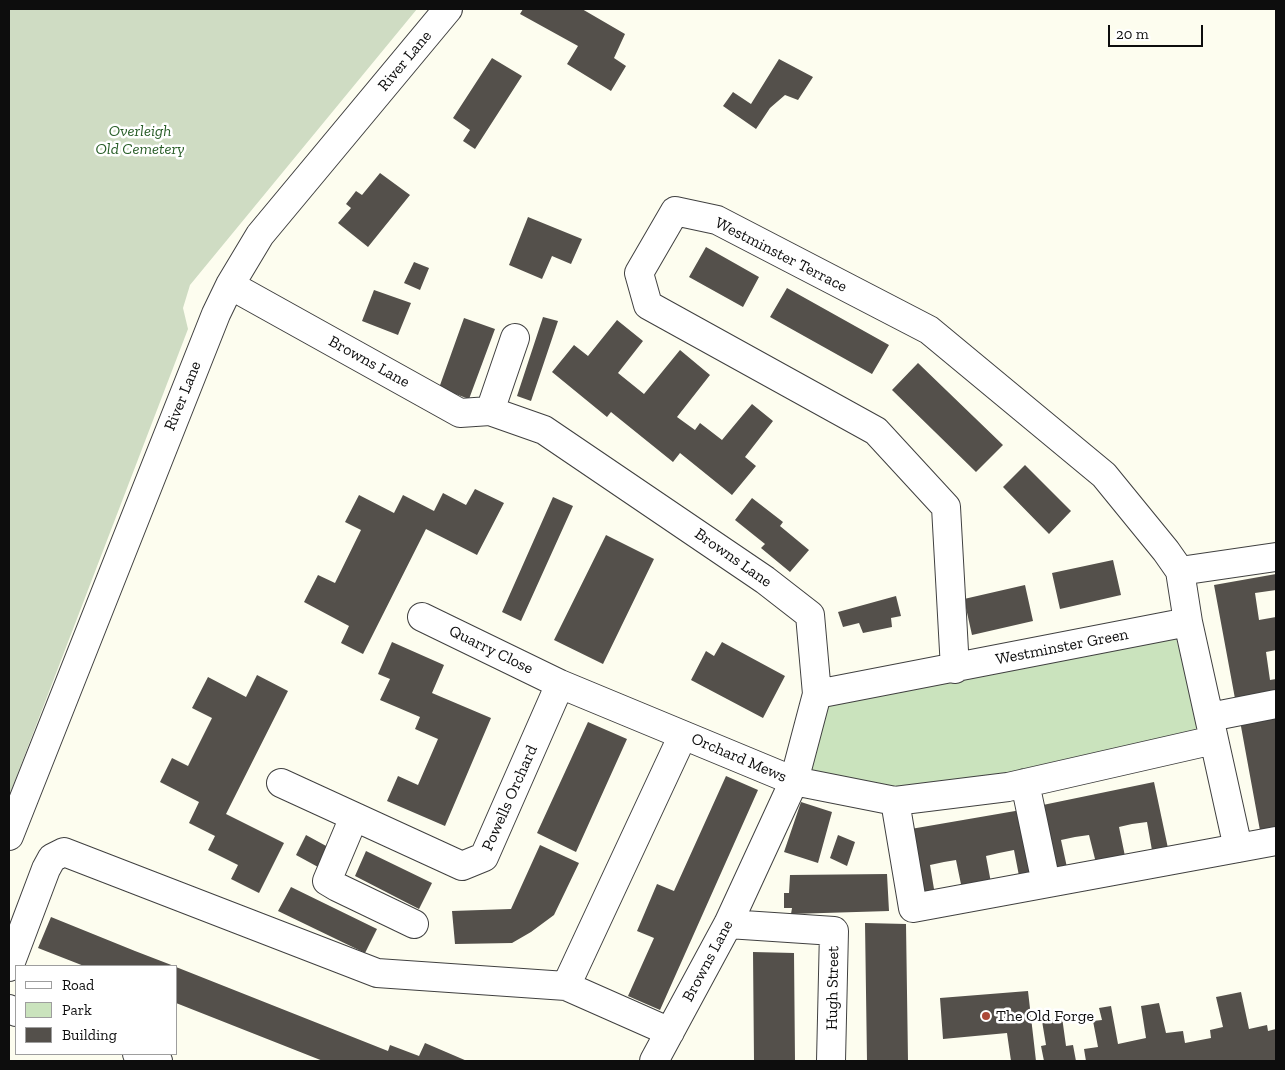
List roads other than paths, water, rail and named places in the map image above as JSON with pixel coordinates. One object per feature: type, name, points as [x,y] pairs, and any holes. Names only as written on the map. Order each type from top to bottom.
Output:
[{"type":"street","name":"River Lane","points":[[9,836],[216,314],[230,285],[260,235],[448,9]]},
{"type":"street","name":"Westminster Terrace","points":[[955,669],[946,507],[876,431],[648,305],[639,273],[674,211],[717,220],[929,330],[1104,475],[1180,571],[1188,622]]},
{"type":"street","name":"Browns Lane","points":[[230,285],[460,413],[490,411],[544,430],[765,580],[810,616],[817,694],[794,781],[728,924],[654,1061]]},
{"type":"street","points":[[490,411],[514,338]]},
{"type":"street","points":[[1180,571],[1276,557]]},
{"type":"street","name":"Quarry Close","points":[[422,617],[560,684]]},
{"type":"street","points":[[1188,622],[1238,848]]},
{"type":"street","name":"Westminster Green","points":[[817,694],[955,669],[1188,622]]},
{"type":"street","points":[[560,684],[683,735],[566,986]]},
{"type":"street","name":"Powells Orchard","points":[[280,783],[462,866],[484,857],[560,684]]},
{"type":"street","points":[[794,781],[895,801],[1008,787],[1212,729],[1276,704]]},
{"type":"street","name":"Orchard Mews","points":[[683,735],[794,781]]},
{"type":"street","points":[[1025,783],[1046,883]]},
{"type":"street","points":[[895,801],[913,908],[1276,841]]},
{"type":"street","points":[[354,816],[327,880],[337,887],[414,924]]},
{"type":"street","points":[[9,967],[49,864],[52,858],[64,852],[377,973],[566,986],[670,1032]]},
{"type":"street","name":"Hugh Street","points":[[728,924],[834,931],[831,1061]]},
{"type":"street","points":[[140,1055],[158,1061]]},
{"type":"place","name":"The Old Forge","points":[[986,1016]]},
{"type":"park label","name":"Overleigh Old Cemetery","points":[[140,140]]}]
